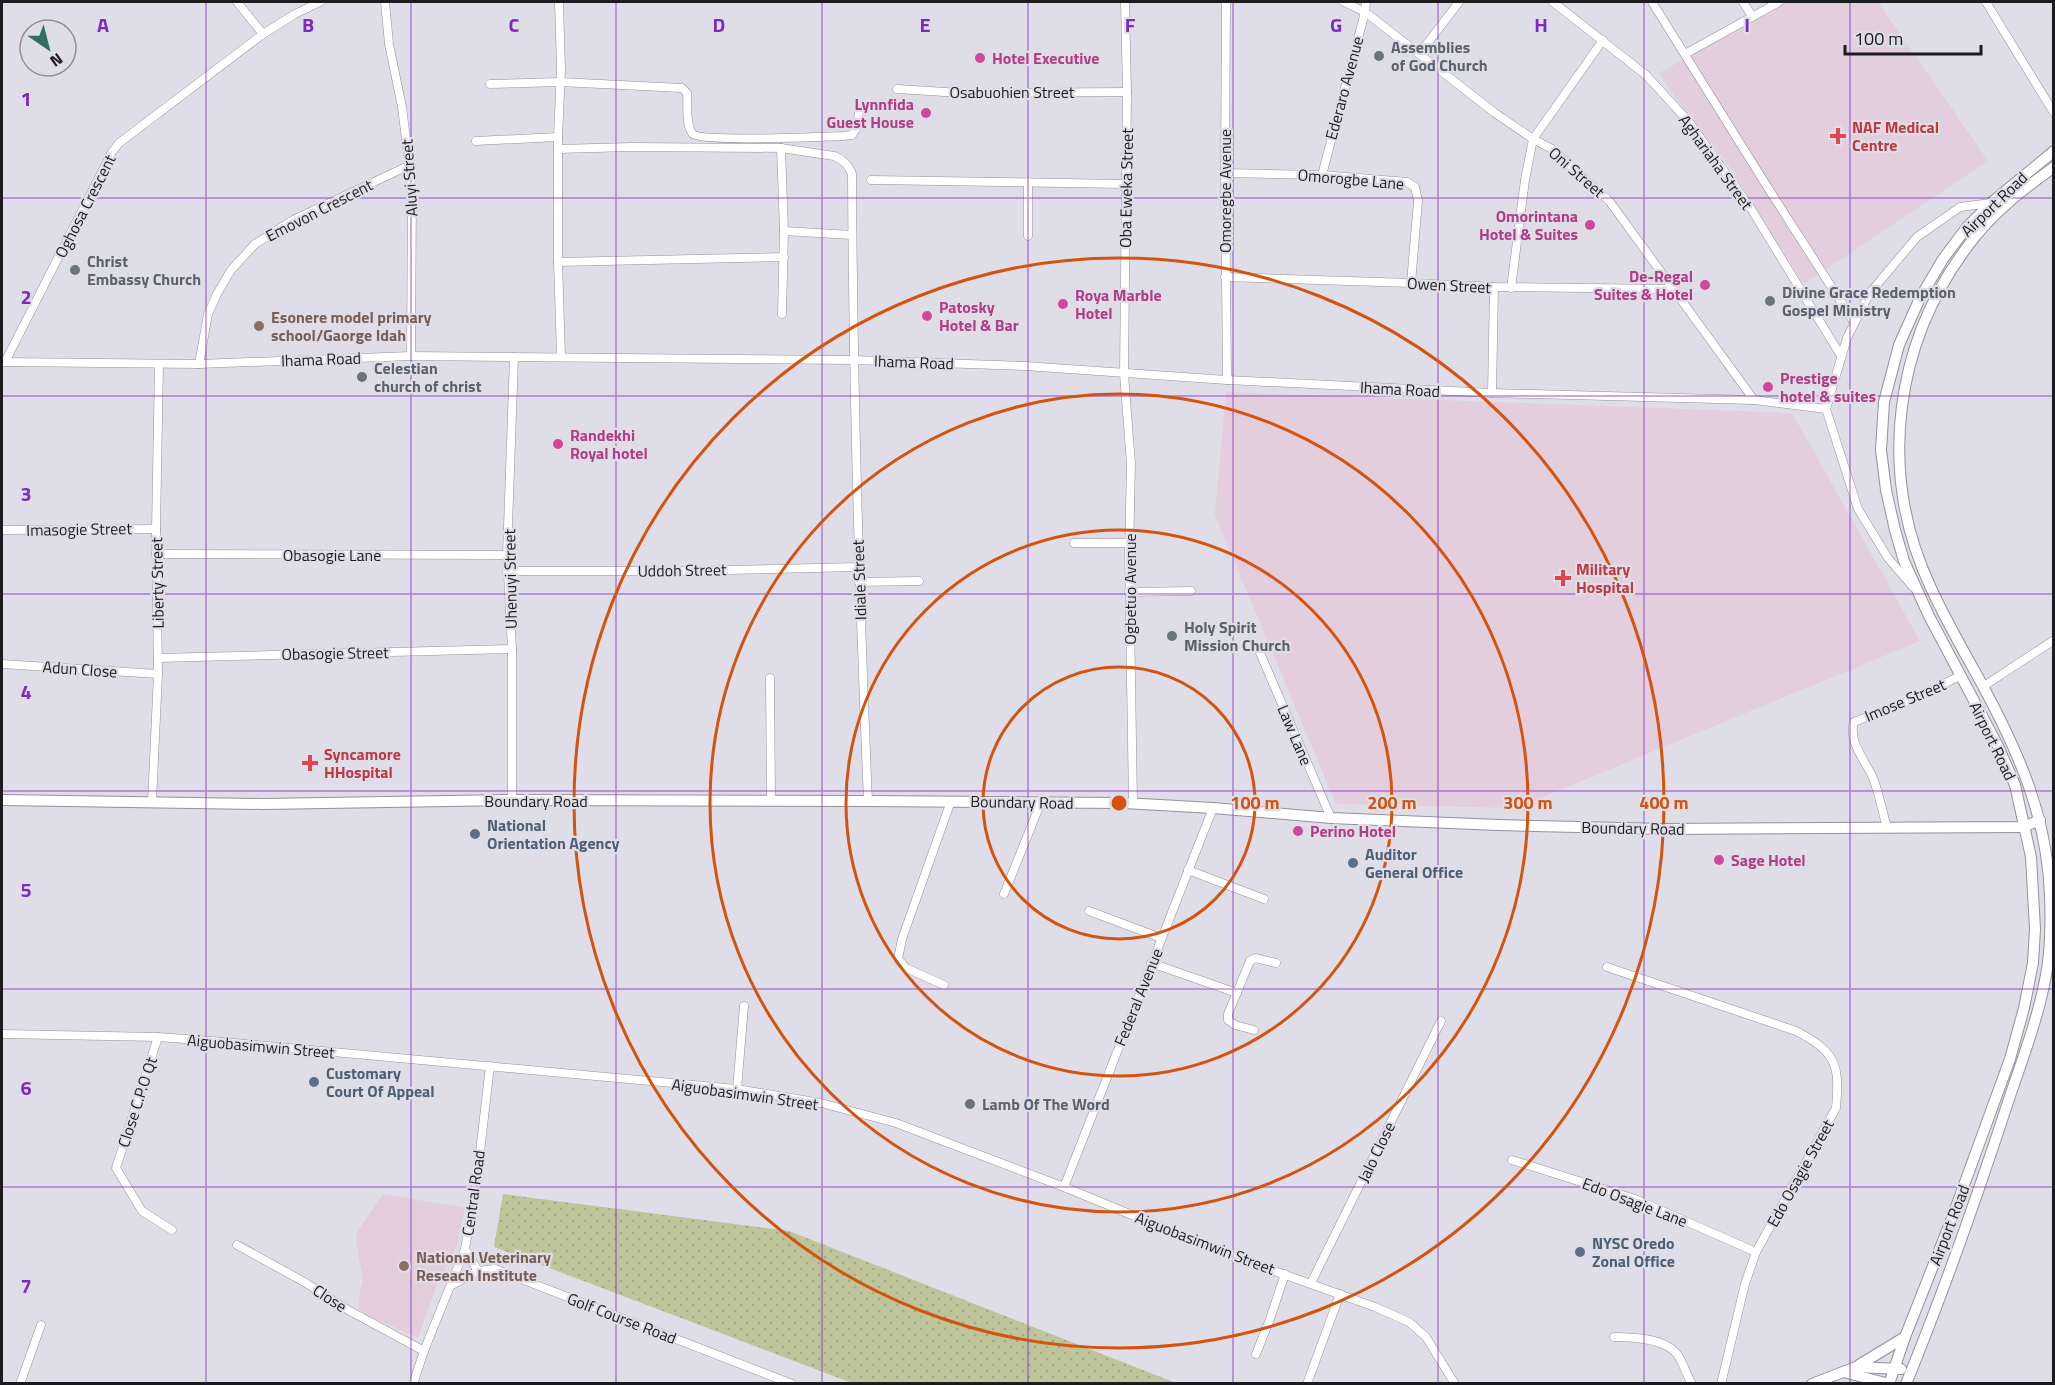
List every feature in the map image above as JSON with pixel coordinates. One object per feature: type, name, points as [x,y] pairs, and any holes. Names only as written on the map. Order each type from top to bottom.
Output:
[{"type":"main road","name":"Airport Road","points":[[1889,1383],[2010,1059],[2024,1008],[2035,929],[2031,857],[2015,785],[1998,746],[1929,616],[1904,561],[1886,490],[1881,450],[1884,402],[1899,345],[1920,298],[1943,259],[1967,227],[1991,203],[2054,151]]},
{"type":"main road","name":"Airport Road","points":[[1906,1383],[1985,1173],[2030,1041],[2047,971],[2050,908],[2048,865],[2034,796],[2021,763],[1984,686],[1956,639],[1931,589],[1914,545],[1905,514],[1900,476],[1898,429],[1906,380],[1914,352],[1930,311],[1951,270],[1976,236],[2001,209],[2054,167]]},
{"type":"main road","points":[[1918,593],[1931,589]]},
{"type":"main road","name":"Boundary Road","points":[[2,800],[263,804],[512,800],[1041,802],[1213,808],[1331,818],[1663,829],[2023,828],[2040,820]]},
{"type":"main road","points":[[1849,1372],[1905,1337]]},
{"type":"main road","points":[[1812,1383],[1867,1366],[1895,1367],[1911,1371]]},
{"type":"main road","points":[[1849,1372],[1864,1383]]},
{"type":"main road","points":[[1849,1372],[1889,1383]]},
{"type":"street","points":[[237,2],[263,34]]},
{"type":"street","name":"Oghosa Crescent","points":[[3,362],[112,152],[119,143],[263,34],[320,2]]},
{"type":"street","name":"Aluyi Street","points":[[385,2],[389,44],[402,107],[412,188],[411,356]]},
{"type":"street","points":[[559,2],[558,262],[561,357]]},
{"type":"street","name":"Oba Eweka Street","points":[[1124,374],[1127,92],[1125,2]]},
{"type":"street","name":"Omoregbe Avenue","points":[[1226,2],[1224,173],[1227,380]]},
{"type":"street","name":"Oni Street","points":[[1344,2],[1365,12],[1496,113],[1533,139],[1552,149],[1610,202],[1754,400]]},
{"type":"street","name":"Ederaro Avenue","points":[[1322,175],[1366,2]]},
{"type":"street","points":[[1419,53],[1459,2]]},
{"type":"street","name":"Aghariaha Street","points":[[1553,2],[1646,75],[1689,123],[1750,207],[1841,356]]},
{"type":"street","points":[[1652,2],[1854,322]]},
{"type":"street","points":[[1743,2],[1752,16]]},
{"type":"street","points":[[1685,54],[1779,2]]},
{"type":"street","points":[[1986,2],[2054,113]]},
{"type":"street","points":[[1511,288],[1525,180],[1533,139],[1603,40]]},
{"type":"street","points":[[490,84],[560,82],[682,88],[687,93],[689,127],[692,134],[697,137],[852,135],[857,128],[859,112]]},
{"type":"street","name":"Osabuohien Street","points":[[897,89],[984,93],[1127,92]]},
{"type":"street","points":[[476,141],[558,137]]},
{"type":"street","points":[[558,149],[782,148],[784,231],[782,314]]},
{"type":"street","name":"Idiale Street","points":[[782,148],[834,156],[841,159],[852,174],[853,360],[858,567],[868,801]]},
{"type":"street","name":"Emovon Crescent","points":[[199,364],[208,314],[217,294],[231,270],[255,244],[293,220],[410,165]]},
{"type":"street","name":"Omorogbe Lane","points":[[1224,173],[1322,175],[1407,182],[1415,187],[1419,201],[1411,283]]},
{"type":"street","points":[[871,180],[1126,184]]},
{"type":"street","points":[[1028,182],[1028,236]]},
{"type":"street","points":[[1918,593],[1888,558],[1858,509],[1826,409],[1841,356],[1854,322],[1869,294],[1917,237],[1960,207],[1991,203],[2001,209]]},
{"type":"street","points":[[784,231],[852,235]]},
{"type":"street","points":[[558,262],[784,257]]},
{"type":"street","name":"Owen Street","points":[[1225,277],[1511,288],[1672,289]]},
{"type":"street","points":[[1492,393],[1494,287]]},
{"type":"street","name":"Ihama Road","points":[[3,362],[199,364],[411,356],[853,360],[1025,366],[1227,380],[1492,393],[1754,400],[1826,409]]},
{"type":"street","name":"Uhenuyi Street","points":[[512,800],[512,649],[507,555],[514,357]]},
{"type":"street","name":"Liberty Street","points":[[152,802],[158,674],[156,529],[159,364]]},
{"type":"street","name":"Ogbetuo Avenue","points":[[1124,374],[1131,464],[1129,592],[1133,804]]},
{"type":"street","name":"Imasogie Street","points":[[2,530],[156,529]]},
{"type":"street","points":[[1074,543],[1129,543]]},
{"type":"street","name":"Obasogie Lane","points":[[156,554],[507,555]]},
{"type":"street","name":"Uddoh Street","points":[[507,571],[683,571],[858,567]]},
{"type":"street","points":[[859,582],[919,581]]},
{"type":"street","points":[[1129,592],[1191,591]]},
{"type":"street","points":[[1984,686],[2054,640]]},
{"type":"street","name":"Obasogie Street","points":[[158,658],[512,649]]},
{"type":"street","name":"Law Lane","points":[[1260,653],[1331,818]]},
{"type":"street","name":"Adun Close","points":[[2,664],[158,674]]},
{"type":"street","name":"Imose Street","points":[[1887,827],[1873,778],[1851,731],[1854,722],[1909,701],[1960,676]]},
{"type":"street","points":[[770,678],[771,801]]},
{"type":"street","points":[[944,985],[906,968],[898,959],[902,939],[951,801]]},
{"type":"street","points":[[1004,894],[1041,802]]},
{"type":"street","name":"Federal Avenue","points":[[1064,1186],[1213,808]]},
{"type":"street","points":[[1188,870],[1264,899]]},
{"type":"street","points":[[1089,911],[1161,938]]},
{"type":"street","points":[[1254,1030],[1235,1025],[1228,1020],[1228,1014],[1250,961],[1255,958],[1276,963]]},
{"type":"street","points":[[1151,963],[1237,993]]},
{"type":"street","name":"Edo Osagie Street","points":[[1607,967],[1796,1031],[1819,1043],[1834,1062],[1838,1082],[1836,1108],[1756,1252],[1745,1284],[1721,1383]]},
{"type":"street","points":[[737,1089],[744,1006]]},
{"type":"street","name":"Jalo Close","points":[[1311,1284],[1441,1021]]},
{"type":"street","name":"Aiguobasimwin Street","points":[[2,1034],[158,1037],[737,1089],[821,1103],[896,1122],[1064,1186],[1227,1254],[1340,1294],[1409,1322],[1425,1337],[1455,1383]]},
{"type":"street","name":"Close C.P.O Qt","points":[[158,1037],[116,1168],[142,1211],[172,1230]]},
{"type":"street","name":"Central Road","points":[[413,1383],[465,1249],[476,1186],[490,1066]]},
{"type":"street","name":"Edo Osagie Lane","points":[[1512,1160],[1635,1199],[1756,1252]]},
{"type":"street","name":"Close","points":[[237,1245],[306,1283],[348,1311],[424,1351]]},
{"type":"street","points":[[452,1285],[478,1271],[465,1249]]},
{"type":"street","name":"Golf Course Road","points":[[478,1271],[495,1269],[771,1380],[792,1383]]},
{"type":"street","points":[[1256,1354],[1285,1274]]},
{"type":"street","points":[[1307,1383],[1340,1294]]},
{"type":"street","points":[[20,1383],[41,1325]]},
{"type":"street","points":[[1614,1337],[1632,1337],[1669,1347],[1678,1355],[1692,1383]]},
{"type":"shaded area","name":"NAF Medical Centre","points":[[1787,2],[1878,2],[1988,161],[1804,284],[1727,163],[1685,111],[1659,73]]},
{"type":"shaded area","name":"Military Hospital","points":[[1226,392],[1792,413],[1920,641],[1516,808],[1336,804],[1215,515]]},
{"type":"shaded area","name":"National Veterinary Reseach Institute","points":[[383,1194],[465,1208],[456,1248],[438,1281],[418,1338],[365,1314],[359,1307],[363,1280],[356,1241],[357,1232]]},
{"type":"green space","points":[[503,1194],[789,1231],[1176,1383],[852,1383],[494,1247]]},
{"type":"place","name":"Assemblies of God Church","points":[[1379,56]]},
{"type":"place","name":"Hotel Executive","points":[[980,58]]},
{"type":"place","name":"Lynnfida Guest House","points":[[926,113]]},
{"type":"place","name":"NAF Medical Centre","points":[[1838,136]]},
{"type":"place","name":"Omorintana Hotel & Suites","points":[[1590,225]]},
{"type":"place","name":"Christ Embassy Church","points":[[75,270]]},
{"type":"place","name":"De-Regal Suites & Hotel","points":[[1705,285]]},
{"type":"place","name":"Divine Grace Redemption Gospel Ministry","points":[[1770,301]]},
{"type":"place","name":"Roya Marble Hotel","points":[[1063,304]]},
{"type":"place","name":"Patosky Hotel & Bar","points":[[927,316]]},
{"type":"place","name":"Esonere model primary school/Gaorge Idah","points":[[259,326]]},
{"type":"place","name":"Celestian church of christ","points":[[362,377]]},
{"type":"place","name":"Prestige hotel & suites","points":[[1768,387]]},
{"type":"place","name":"Randekhi Royal hotel","points":[[558,444]]},
{"type":"place","name":"Military Hospital","points":[[1563,578]]},
{"type":"place","name":"Holy Spirit Mission Church","points":[[1172,636]]},
{"type":"place","name":"Syncamore HHospital","points":[[310,763]]},
{"type":"place","name":"Perino Hotel","points":[[1298,831]]},
{"type":"place","name":"National Orientation Agency","points":[[475,834]]},
{"type":"place","name":"Sage Hotel","points":[[1719,860]]},
{"type":"place","name":"Auditor General Office","points":[[1353,863]]},
{"type":"place","name":"Customary Court Of Appeal","points":[[314,1082]]},
{"type":"place","name":"Lamb Of The Word","points":[[970,1104]]},
{"type":"place","name":"NYSC Oredo Zonal Office","points":[[1580,1252]]},
{"type":"place","name":"National Veterinary Reseach Institute","points":[[404,1266]]}]
